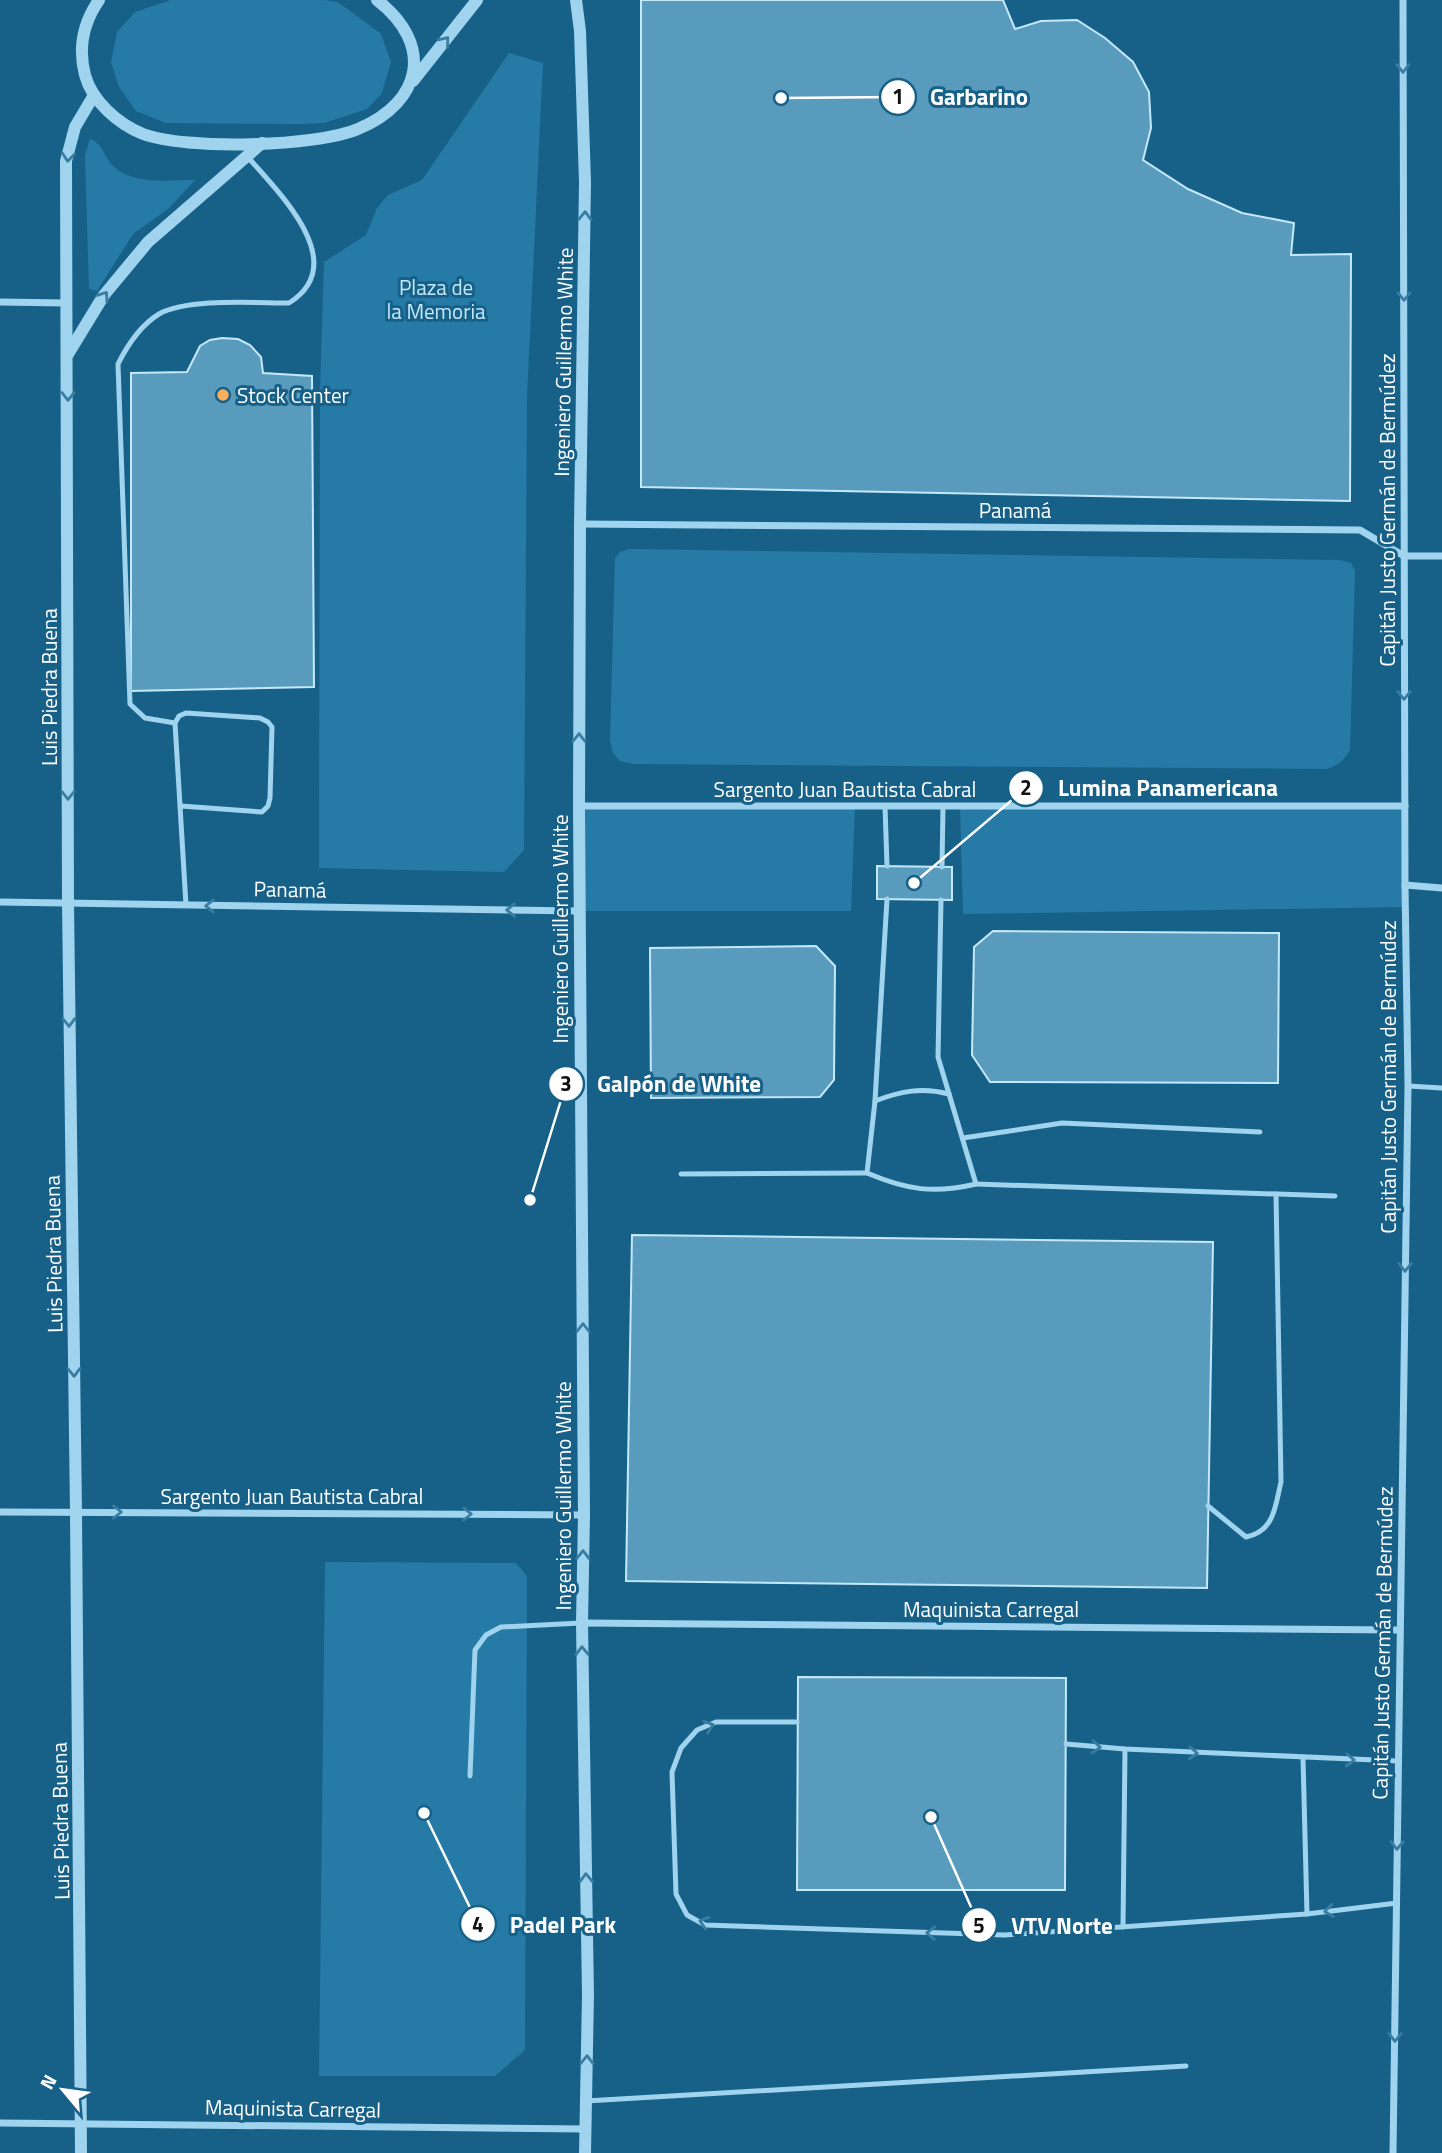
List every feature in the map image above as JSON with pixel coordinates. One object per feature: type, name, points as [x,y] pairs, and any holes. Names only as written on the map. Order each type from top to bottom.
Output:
[{"type":"street","points":[[377,0],[395,15],[413,45],[415,62],[412,81]]},
{"type":"street","points":[[94,3],[84,34],[82,61],[86,79],[94,95],[120,121],[144,134],[189,142],[262,143],[308,140],[355,130],[391,110],[404,97],[412,81],[477,0]]},
{"type":"street","name":"Ingeniero Guillermo White","points":[[576,0],[580,31],[586,182],[580,524],[579,806],[584,1515],[582,1623],[588,1995],[584,2153]]},
{"type":"street","name":"Capitán Justo Germán de Bermúdez","points":[[1393,2153],[1408,1086],[1403,0]]},
{"type":"street","name":"Luis Piedra Buena","points":[[81,2153],[68,903],[66,161],[75,127],[94,95]]},
{"type":"street","points":[[68,354],[104,295],[148,242],[262,143]]},
{"type":"street","points":[[0,302],[66,303]]},
{"type":"street","name":"Panamá","points":[[580,524],[1360,530],[1404,556]]},
{"type":"street","points":[[1404,556],[1442,555]]},
{"type":"street","name":"Sargento Juan Bautista Cabral","points":[[579,806],[1405,806]]},
{"type":"street","points":[[1405,885],[1442,888]]},
{"type":"street","name":"Panamá","points":[[0,902],[579,911]]},
{"type":"street","name":"Sargento Juan Bautista Cabral","points":[[0,1512],[584,1515]]},
{"type":"street","name":"Maquinista Carregal","points":[[582,1623],[1399,1630]]},
{"type":"street","name":"Maquinista Carregal","points":[[0,2123],[585,2129]]},
{"type":"lane","points":[[175,723],[145,718],[130,704],[118,364],[132,340],[160,314],[190,305],[289,303],[302,295],[310,280],[313,261],[310,240],[301,220],[247,156]]},
{"type":"lane","points":[[181,806],[262,812],[268,806],[270,798],[272,727],[268,722],[260,718],[186,713],[179,716],[175,723],[186,905]]},
{"type":"lane","points":[[885,806],[887,866]]},
{"type":"lane","points":[[942,867],[943,806]]},
{"type":"lane","points":[[867,1173],[875,1101],[887,899]]},
{"type":"lane","points":[[941,900],[938,1058],[976,1184]]},
{"type":"lane","points":[[1408,1086],[1442,1088]]},
{"type":"lane","points":[[875,1101],[913,1089],[949,1094]]},
{"type":"lane","points":[[963,1138],[1062,1123],[1260,1132]]},
{"type":"lane","points":[[681,1174],[867,1173],[894,1185],[924,1191],[956,1189],[976,1184],[1335,1196]]},
{"type":"lane","points":[[1208,1506],[1247,1537],[1258,1534],[1273,1518],[1281,1482],[1276,1194]]},
{"type":"lane","points":[[470,1776],[475,1650],[480,1642],[486,1635],[501,1628],[582,1623]]},
{"type":"lane","points":[[797,1722],[716,1722],[697,1730],[681,1748],[672,1772],[676,1894],[687,1914],[705,1925],[1005,1935],[1307,1914],[1397,1903]]},
{"type":"lane","points":[[1066,1744],[1398,1761]]},
{"type":"lane","points":[[1123,1927],[1125,1749]]},
{"type":"lane","points":[[1303,1758],[1307,1914]]},
{"type":"lane","points":[[586,2101],[1186,2066]]},
{"type":"green space","points":[[171,0],[338,2],[381,34],[391,62],[382,93],[367,109],[324,123],[166,123],[136,111],[119,87],[111,62],[117,32],[135,12]]},
{"type":"green space","name":"Plaza de la Memoria","points":[[509,53],[543,63],[527,396],[524,850],[504,872],[319,868],[320,391],[324,262],[366,235],[377,208],[388,195],[422,180]]},
{"type":"green space","points":[[90,139],[98,144],[114,167],[132,177],[195,180],[169,208],[133,234],[97,291],[89,289],[85,155]]},
{"type":"green space","points":[[629,549],[1340,560],[1351,563],[1355,571],[1350,750],[1340,762],[1326,769],[633,764],[620,761],[613,753],[610,741],[615,558],[620,552]]},
{"type":"green space","points":[[579,806],[855,806],[851,911],[579,911]]},
{"type":"green space","points":[[960,806],[1405,806],[1405,907],[963,914]]},
{"type":"green space","points":[[325,1562],[516,1563],[527,1576],[525,2050],[495,2076],[319,2076]]},
{"type":"building","points":[[641,0],[1003,0],[1015,29],[1041,21],[1077,20],[1105,38],[1133,62],[1149,92],[1151,128],[1143,160],[1188,189],[1242,213],[1294,223],[1291,255],[1351,254],[1350,501],[641,487]]},
{"type":"building","points":[[238,339],[250,345],[261,357],[263,373],[312,376],[314,687],[131,691],[131,373],[187,372],[200,346],[210,340]]},
{"type":"building","points":[[877,866],[952,867],[952,900],[877,899]]},
{"type":"building","points":[[993,931],[1279,933],[1278,1083],[990,1082],[972,1055],[974,947]]},
{"type":"building","points":[[816,946],[835,966],[834,1080],[820,1097],[651,1098],[650,948]]},
{"type":"building","points":[[632,1235],[1213,1242],[1207,1588],[626,1581]]},
{"type":"building","points":[[798,1677],[1066,1678],[1065,1890],[797,1890]]},
{"type":"place","name":"Garbarino","points":[[781,98]]},
{"type":"place","name":"Stock Center","points":[[223,395]]},
{"type":"place","name":"Lumina Panamericana","points":[[914,883]]},
{"type":"place","name":"Galpón de White","points":[[530,1200]]},
{"type":"place","name":"Padel Park","points":[[424,1813]]},
{"type":"place","name":"VTV Norte","points":[[931,1817]]}]
